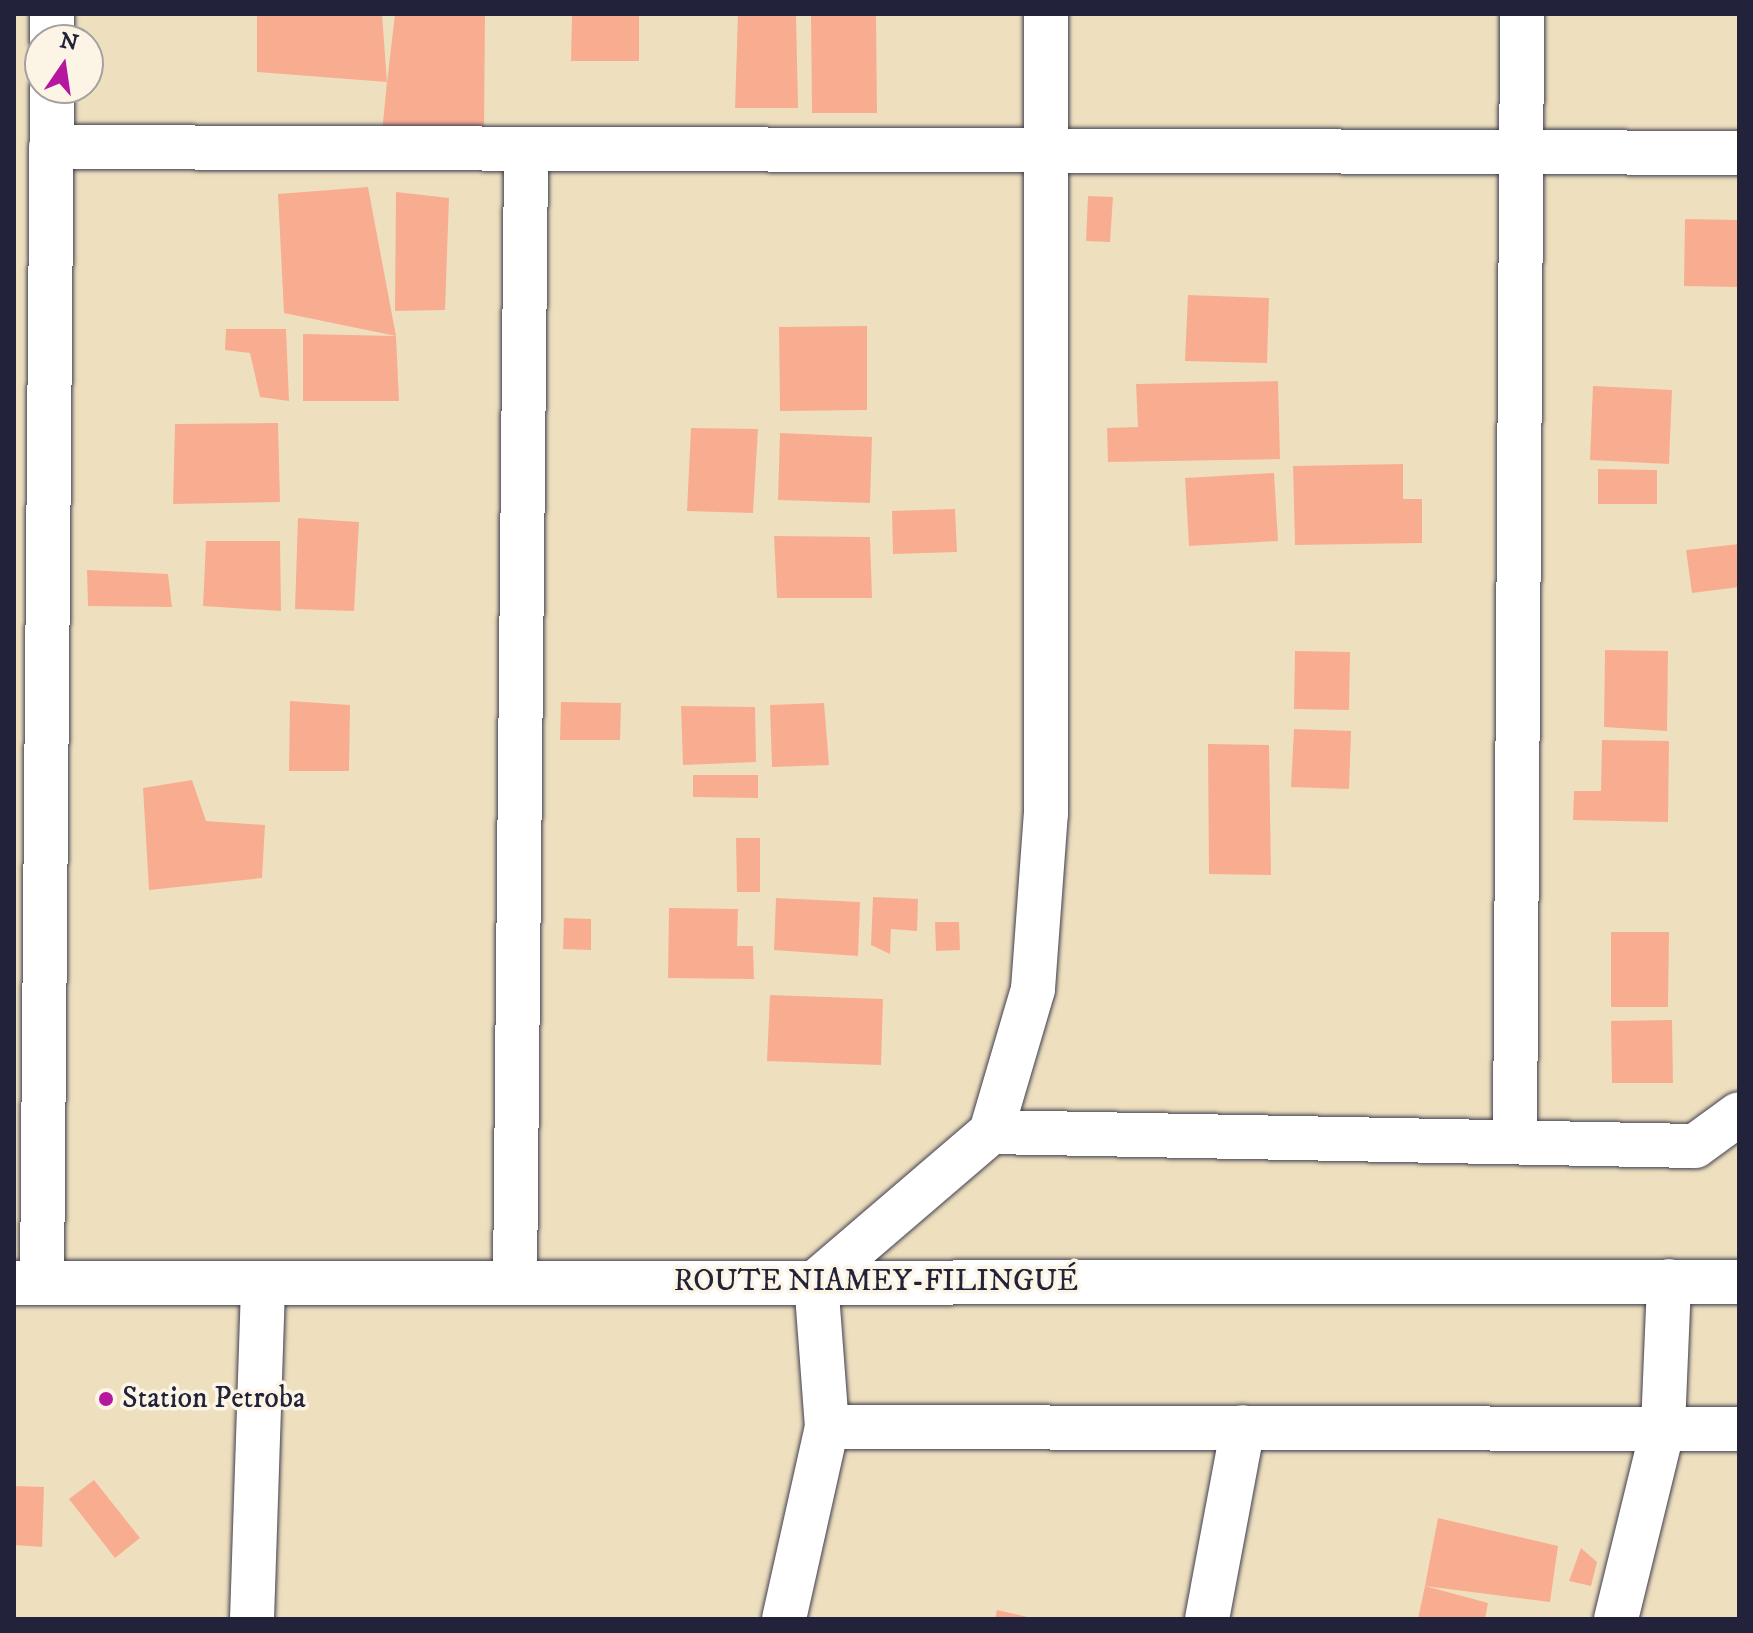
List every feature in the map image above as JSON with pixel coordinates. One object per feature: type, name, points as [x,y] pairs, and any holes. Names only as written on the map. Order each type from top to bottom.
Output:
[{"type":"street","points":[[784,1619],[827,1427],[816,1282],[991,1132],[1033,989],[1046,814],[1050,150],[1046,14]]},
{"type":"street","points":[[1515,1142],[1522,14]]},
{"type":"street","points":[[28,1283],[32,209],[51,147],[52,104]]},
{"type":"street","points":[[51,147],[1739,153]]},
{"type":"street","points":[[515,1283],[526,149]]},
{"type":"street","points":[[991,1132],[1695,1146],[1739,1114]]},
{"type":"street","points":[[1616,1619],[1663,1427],[1669,1281]]},
{"type":"street","name":"ROUTE NIAMEY-FILINGUÉ","points":[[28,1283],[263,1286],[816,1282],[1739,1282]]},
{"type":"street","points":[[252,1619],[263,1286]]},
{"type":"street","points":[[827,1427],[1739,1429]]},
{"type":"street","points":[[1207,1619],[1243,1427]]},
{"type":"building","points":[[257,14],[382,14],[387,82],[257,72]]},
{"type":"building","points":[[395,14],[485,14],[484,131],[382,133]]},
{"type":"building","points":[[572,14],[639,14],[639,61],[571,61]]},
{"type":"building","points":[[738,14],[796,14],[798,108],[735,108]]},
{"type":"building","points":[[811,14],[876,14],[877,113],[812,113]]},
{"type":"building","points":[[368,187],[396,336],[284,313],[278,194]]},
{"type":"building","points":[[396,192],[449,198],[445,310],[395,311]]},
{"type":"building","points":[[1088,196],[1113,197],[1110,242],[1086,241]]},
{"type":"building","points":[[1685,219],[1739,220],[1739,287],[1684,286]]},
{"type":"building","points":[[1188,295],[1269,298],[1267,363],[1185,361]]},
{"type":"building","points":[[867,326],[867,410],[780,411],[779,327]]},
{"type":"building","points":[[226,329],[286,329],[289,401],[260,397],[250,353],[225,350]]},
{"type":"building","points":[[303,334],[396,336],[399,401],[303,401]]},
{"type":"building","points":[[1278,381],[1280,459],[1108,462],[1107,428],[1138,427],[1136,384]]},
{"type":"building","points":[[1593,386],[1672,390],[1669,464],[1590,460]]},
{"type":"building","points":[[278,423],[280,502],[173,504],[175,424]]},
{"type":"building","points":[[691,428],[758,429],[753,513],[687,511]]},
{"type":"building","points":[[780,433],[872,437],[870,503],[778,500]]},
{"type":"building","points":[[1403,464],[1403,499],[1422,499],[1422,543],[1295,545],[1293,466]]},
{"type":"building","points":[[1598,469],[1657,470],[1657,504],[1598,504]]},
{"type":"building","points":[[1274,473],[1278,541],[1189,546],[1185,478]]},
{"type":"building","points":[[955,509],[957,552],[893,554],[892,511]]},
{"type":"building","points":[[298,518],[359,522],[354,611],[295,609]]},
{"type":"building","points":[[774,536],[870,537],[872,598],[777,598]]},
{"type":"building","points":[[206,541],[280,541],[281,611],[203,606]]},
{"type":"building","points":[[1739,544],[1739,587],[1692,593],[1686,550]]},
{"type":"building","points":[[87,570],[168,574],[172,607],[88,606]]},
{"type":"building","points":[[1605,650],[1668,651],[1667,731],[1604,727]]},
{"type":"building","points":[[1295,651],[1350,652],[1349,710],[1294,709]]},
{"type":"building","points":[[290,701],[350,705],[349,771],[289,771]]},
{"type":"building","points":[[561,702],[621,703],[620,740],[560,740]]},
{"type":"building","points":[[824,703],[829,765],[772,767],[770,705]]},
{"type":"building","points":[[681,706],[755,707],[756,762],[683,765]]},
{"type":"building","points":[[1294,729],[1351,731],[1349,789],[1291,787]]},
{"type":"building","points":[[1602,740],[1669,741],[1668,822],[1573,820],[1574,791],[1601,791]]},
{"type":"building","points":[[1208,744],[1269,745],[1271,875],[1209,874]]},
{"type":"building","points":[[693,775],[758,775],[758,798],[693,797]]},
{"type":"building","points":[[192,780],[206,821],[265,825],[262,878],[149,890],[143,788]]},
{"type":"building","points":[[736,838],[760,838],[760,892],[737,892]]},
{"type":"building","points":[[873,897],[918,899],[917,931],[891,929],[890,954],[871,945]]},
{"type":"building","points":[[776,898],[860,902],[858,956],[774,950]]},
{"type":"building","points":[[669,908],[738,909],[737,946],[753,946],[754,979],[668,978]]},
{"type":"building","points":[[564,918],[591,919],[591,950],[563,949]]},
{"type":"building","points":[[935,922],[959,922],[960,950],[936,951]]},
{"type":"building","points":[[1611,932],[1669,932],[1668,1007],[1611,1007]]},
{"type":"building","points":[[770,995],[883,999],[881,1065],[767,1061]]},
{"type":"building","points":[[1672,1020],[1673,1083],[1612,1083],[1611,1021]]},
{"type":"building","points":[[94,1480],[140,1538],[115,1558],[69,1499]]},
{"type":"building","points":[[14,1486],[44,1487],[42,1547],[14,1545]]},
{"type":"building","points":[[1438,1518],[1558,1546],[1550,1602],[1425,1586]]},
{"type":"building","points":[[1581,1548],[1597,1562],[1591,1586],[1569,1581]]},
{"type":"building","points":[[1425,1586],[1488,1603],[1485,1619],[1418,1619]]},
{"type":"building","points":[[997,1610],[1032,1618],[1032,1619],[995,1619]]},
{"type":"place","name":"Station Petroba","points":[[106,1399]]}]
